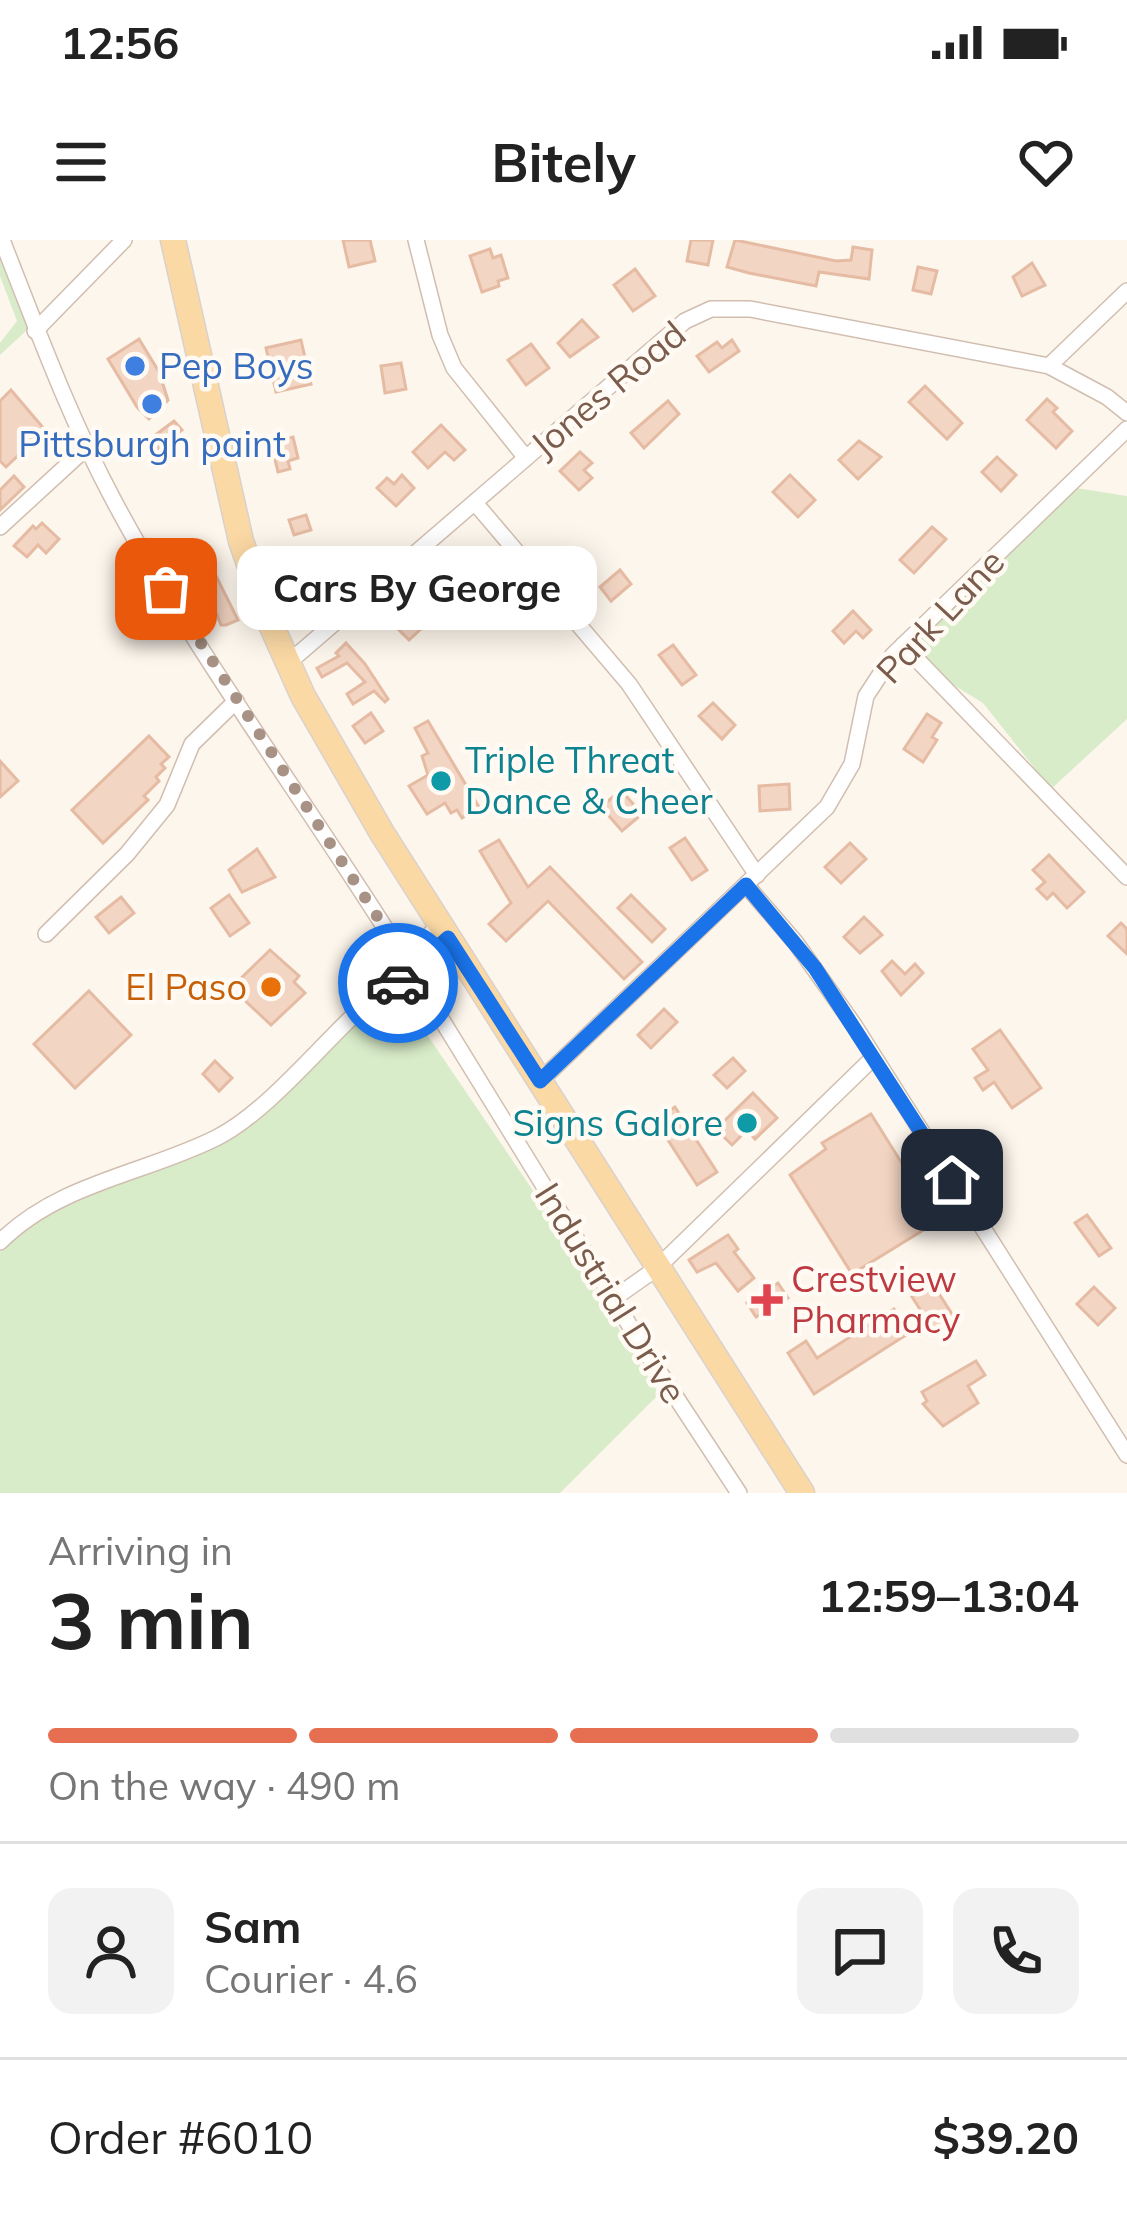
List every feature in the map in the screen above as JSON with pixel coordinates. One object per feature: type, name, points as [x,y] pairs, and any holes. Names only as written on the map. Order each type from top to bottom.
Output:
[{"type":"main road","points":[[173,240],[230,499],[287,663],[336,758],[802,1493]]},
{"type":"street","points":[[2,240],[35,332],[86,448],[126,522],[404,958]]},
{"type":"street","points":[[35,332],[124,240]]},
{"type":"street","points":[[416,240],[440,335],[454,368],[526,458]]},
{"type":"street","points":[[1048,366],[1127,291]]},
{"type":"street","name":"Jones Road","points":[[287,663],[685,321],[712,309],[750,309],[1048,366],[1127,413]]},
{"type":"street","name":"Park Lane","points":[[540,1081],[840,791],[852,764],[866,696],[903,645],[1127,429]]},
{"type":"street","points":[[0,527],[86,448]]},
{"type":"street","points":[[476,504],[628,684],[1127,1455]]},
{"type":"street","points":[[903,645],[1127,877]]},
{"type":"street","points":[[46,934],[127,854],[167,806],[193,744],[236,701]]},
{"type":"street","points":[[355,1015],[361,998],[404,958],[444,931]]},
{"type":"street","points":[[0,1242],[48,1205],[226,1132],[355,1015],[370,1009],[395,986],[444,931]]},
{"type":"street","name":"Industrial Drive","points":[[395,986],[440,1017],[739,1493]]},
{"type":"street","points":[[613,1299],[657,1268],[873,1058]]},
{"type":"green space","points":[[0,252],[28,329],[0,355],[0,343],[17,321],[0,276]]},
{"type":"green space","points":[[1076,488],[1127,496],[1127,719],[1051,789],[983,703],[942,678],[913,647]]},
{"type":"green space","points":[[396,989],[538,1198],[659,1394],[560,1493],[0,1493],[0,1252],[34,1221],[83,1196],[219,1144]]},
{"type":"building","points":[[343,240],[370,240],[375,261],[349,267]]},
{"type":"building","points":[[691,240],[713,240],[708,265],[687,261]]},
{"type":"building","points":[[735,240],[836,261],[851,260],[853,247],[872,250],[869,279],[819,272],[816,286],[727,267]]},
{"type":"building","points":[[490,249],[493,258],[501,255],[508,278],[482,292],[470,256]]},
{"type":"building","points":[[1032,263],[1045,285],[1022,296],[1013,277]]},
{"type":"building","points":[[918,267],[937,271],[931,294],[913,290]]},
{"type":"building","points":[[635,269],[655,296],[633,311],[614,285]]},
{"type":"building","points":[[582,320],[598,337],[570,357],[558,343]]},
{"type":"building","name":"Pep Boys","points":[[139,339],[159,372],[168,400],[149,419],[108,359]]},
{"type":"building","points":[[301,340],[311,384],[276,392],[266,348]]},
{"type":"building","points":[[732,340],[739,351],[709,372],[697,356],[717,342],[722,348]]},
{"type":"building","points":[[531,344],[549,368],[526,385],[508,360]]},
{"type":"building","points":[[401,363],[406,389],[385,393],[381,366]]},
{"type":"building","points":[[925,386],[962,423],[947,439],[909,402]]},
{"type":"building","points":[[11,390],[45,430],[6,467],[0,461],[0,401]]},
{"type":"building","points":[[1047,399],[1072,431],[1056,448],[1027,420]]},
{"type":"building","points":[[668,401],[679,414],[644,448],[631,433]]},
{"type":"building","points":[[174,421],[182,430],[158,449],[150,439]]},
{"type":"building","points":[[441,425],[465,450],[454,460],[445,452],[428,468],[413,452]]},
{"type":"building","points":[[293,437],[298,458],[288,461],[290,469],[278,472],[271,443]]},
{"type":"building","points":[[859,441],[881,457],[858,479],[839,460]]},
{"type":"building","points":[[580,452],[592,463],[584,470],[592,478],[579,490],[560,471]]},
{"type":"building","points":[[997,457],[1016,475],[1001,491],[982,472]]},
{"type":"building","points":[[402,475],[414,488],[396,506],[377,488],[387,478],[394,484]]},
{"type":"building","points":[[790,475],[815,500],[798,517],[773,492]]},
{"type":"building","points":[[14,476],[24,487],[0,510],[0,490]]},
{"type":"building","points":[[306,515],[311,530],[294,535],[289,520]]},
{"type":"building","points":[[42,523],[59,539],[46,553],[38,545],[27,557],[14,546]]},
{"type":"building","points":[[932,527],[946,539],[914,573],[900,560]]},
{"type":"building","points":[[496,549],[508,564],[479,587],[467,573]]},
{"type":"building","points":[[348,559],[351,568],[334,574],[337,583],[312,592],[303,567],[316,562],[319,569]]},
{"type":"building","points":[[208,560],[238,620],[226,625],[221,625],[192,570]]},
{"type":"building","points":[[620,570],[631,584],[611,601],[600,587]]},
{"type":"building","points":[[422,604],[434,617],[409,640],[397,628]]},
{"type":"building","points":[[853,611],[871,630],[863,638],[856,631],[844,643],[833,631]]},
{"type":"building","points":[[346,643],[365,664],[388,699],[385,702],[374,691],[353,704],[347,694],[365,682],[347,663],[322,677],[317,668],[339,656],[336,653]]},
{"type":"building","points":[[673,645],[696,675],[682,685],[659,655]]},
{"type":"building","points":[[713,703],[735,725],[722,739],[699,716]]},
{"type":"building","points":[[371,713],[383,731],[365,743],[353,726]]},
{"type":"building","points":[[927,714],[941,723],[923,762],[904,749]]},
{"type":"building","name":"Triple Threat Dance & Cheer","points":[[428,721],[479,807],[462,818],[445,803],[427,814],[409,786],[428,775],[422,756],[428,753],[415,728]]},
{"type":"building","points":[[149,736],[169,757],[161,764],[165,768],[144,796],[148,800],[103,843],[72,810]]},
{"type":"building","points":[[0,761],[18,781],[0,797]]},
{"type":"building","points":[[789,784],[790,809],[760,811],[759,786]]},
{"type":"building","points":[[621,790],[642,814],[622,831],[601,807]]},
{"type":"building","points":[[685,838],[707,870],[692,880],[670,848]]},
{"type":"building","points":[[499,840],[528,887],[550,867],[642,962],[624,979],[548,901],[506,941],[489,924],[511,903],[480,851]]},
{"type":"building","points":[[850,843],[866,859],[841,883],[825,867]]},
{"type":"building","points":[[257,849],[275,877],[242,892],[229,870]]},
{"type":"building","points":[[1049,855],[1084,892],[1067,908],[1053,893],[1047,899],[1037,889],[1045,882],[1033,870]]},
{"type":"building","points":[[229,895],[249,923],[230,936],[211,908]]},
{"type":"building","points":[[631,895],[665,929],[652,942],[618,908]]},
{"type":"building","points":[[121,897],[134,913],[109,933],[96,917]]},
{"type":"building","points":[[864,917],[882,935],[860,953],[844,937]]},
{"type":"building","points":[[1121,923],[1127,929],[1127,954],[1108,936]]},
{"type":"building","points":[[270,950],[299,976],[294,982],[305,993],[271,1025],[239,995],[245,991],[237,982]]},
{"type":"building","points":[[892,961],[905,974],[915,964],[923,973],[901,995],[882,971]]},
{"type":"building","points":[[89,991],[131,1035],[75,1088],[34,1044]]},
{"type":"building","points":[[664,1009],[677,1022],[651,1048],[638,1035]]},
{"type":"building","points":[[1000,1030],[1041,1088],[1012,1108],[994,1082],[983,1090],[975,1078],[988,1070],[973,1049]]},
{"type":"building","points":[[733,1058],[745,1071],[727,1088],[714,1075]]},
{"type":"building","points":[[215,1061],[232,1078],[219,1091],[203,1074]]},
{"type":"building","name":"Signs Galore","points":[[753,1093],[777,1118],[755,1139],[747,1130],[732,1145],[716,1129]]},
{"type":"building","points":[[675,1107],[717,1172],[697,1185],[655,1120]]},
{"type":"building","points":[[871,1114],[938,1221],[852,1274],[790,1175],[826,1149],[822,1143]]},
{"type":"building","points":[[1087,1215],[1111,1248],[1099,1256],[1075,1223]]},
{"type":"building","points":[[728,1235],[738,1249],[734,1252],[754,1278],[738,1291],[716,1263],[697,1272],[689,1260]]},
{"type":"building","name":"Crestview Pharmacy","points":[[778,1283],[788,1298],[756,1317],[747,1303]]},
{"type":"building","points":[[932,1283],[956,1320],[936,1334],[912,1297]]},
{"type":"building","points":[[1094,1287],[1115,1308],[1098,1325],[1077,1304]]},
{"type":"building","points":[[894,1309],[909,1333],[814,1394],[788,1353],[806,1341],[817,1358]]},
{"type":"building","points":[[976,1361],[985,1375],[968,1386],[978,1403],[943,1426],[923,1404],[927,1401],[922,1392]]},
{"type":"way so far","points":[[166,589],[404,958],[361,998],[355,1015],[370,1009],[398,983]]},
{"type":"place","name":"Pep Boys","points":[[135,366]]},
{"type":"place","name":"Pittsburgh paint","points":[[152,404]]},
{"type":"place","name":"Cars By George","points":[[166,589]]},
{"type":"place","name":"Triple Threat Dance & Cheer","points":[[441,781]]},
{"type":"place","name":"El Paso","points":[[271,987]]},
{"type":"place","name":"Signs Galore","points":[[747,1123]]},
{"type":"place","name":"Crestview Pharmacy","points":[[767,1300]]},
{"type":"route","points":[[398,983],[448,938],[540,1081],[746,885],[815,968],[952,1180]]}]
